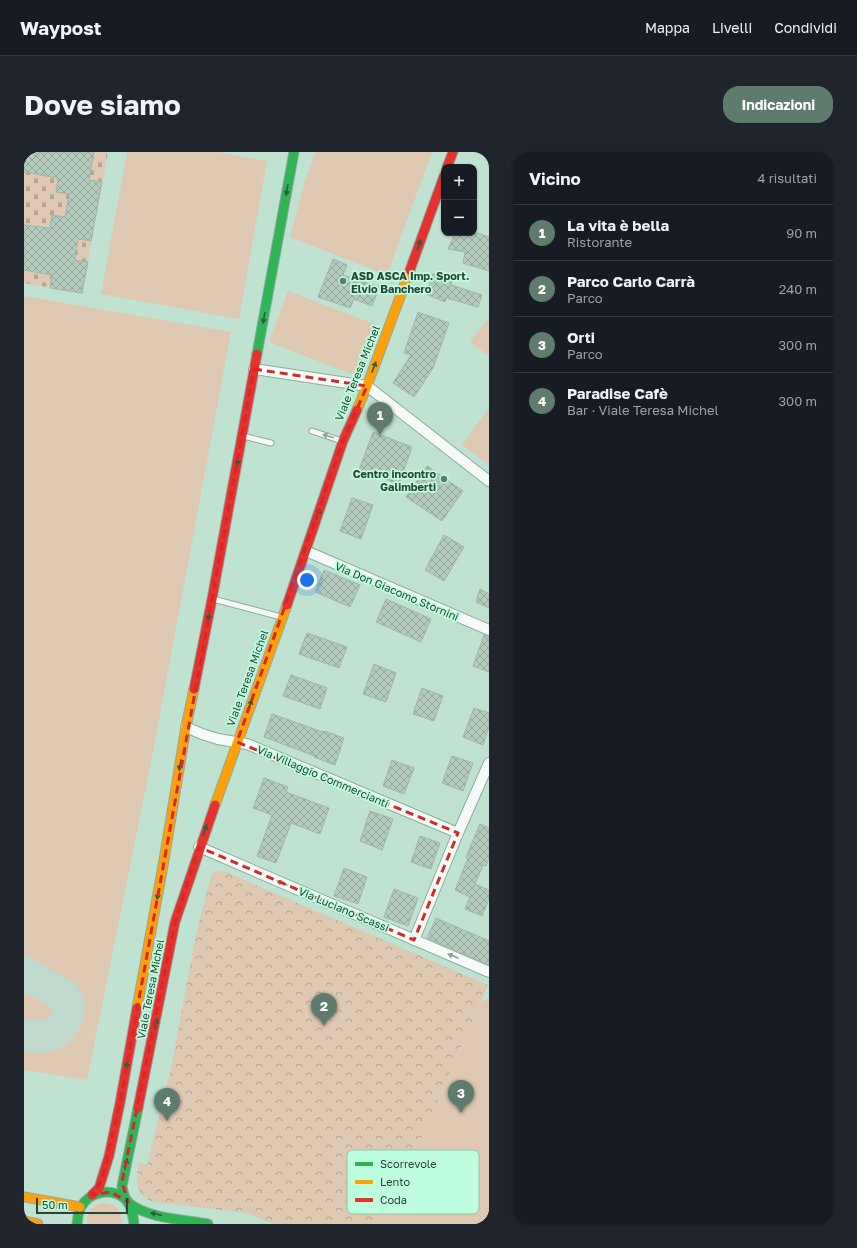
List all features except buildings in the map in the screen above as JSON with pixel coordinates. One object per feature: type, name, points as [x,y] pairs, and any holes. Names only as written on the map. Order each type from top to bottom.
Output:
[{"type":"street","name":"Viale Teresa Michel","points":[[80,1207],[99,1187],[104,1174],[120,1103],[163,868],[186,727],[212,599],[294,152]]},
{"type":"street","points":[[448,164],[453,152]]},
{"type":"street","name":"Viale Teresa Michel","points":[[134,1224],[133,1212],[123,1192],[122,1182],[153,1038],[175,922],[199,847],[306,551],[343,441],[367,386],[441,184]]},
{"type":"street","points":[[254,369],[367,386],[489,481]]},
{"type":"street","name":"Via Don Giacomo Stornini","points":[[306,551],[489,630]]},
{"type":"street","name":"Via Villaggio Commercianti","points":[[186,727],[218,739],[247,744],[458,833]]},
{"type":"street","points":[[414,940],[458,833],[489,763]]},
{"type":"street","name":"Via Luciano Scassi","points":[[199,847],[489,972]]},
{"type":"street","points":[[92,1195],[102,1192],[111,1192],[120,1195],[136,1208],[150,1213],[208,1224]]},
{"type":"street","points":[[24,1197],[80,1207],[77,1214],[77,1224]]},
{"type":"street","points":[[24,1221],[38,1224]]},
{"type":"lane","points":[[312,431],[343,441]]},
{"type":"lane","points":[[242,436],[271,443]]},
{"type":"lane","points":[[212,599],[282,617]]},
{"type":"highlighted area","points":[[254,369],[367,386],[343,441],[237,742],[458,833],[414,940],[199,847],[175,922],[122,1182],[128,1202],[111,1192],[92,1195],[102,1180],[120,1103]]},
{"type":"green space","points":[[24,152],[108,152],[82,293],[24,283]]},
{"type":"green space","points":[[127,152],[217,152],[267,161],[239,319],[101,294]]},
{"type":"green space","points":[[315,152],[432,152],[387,275],[290,237],[304,184]]},
{"type":"green space","points":[[288,291],[374,324],[354,375],[269,342]]},
{"type":"green space","points":[[24,296],[231,332],[152,757],[87,1080],[24,1070]]},
{"type":"green space","points":[[489,317],[489,356],[470,342]]},
{"type":"green space","points":[[489,408],[489,465],[462,445]]},
{"type":"green space","points":[[221,870],[488,985],[416,1150],[347,1150],[347,1214],[388,1214],[384,1224],[273,1224],[246,1213],[154,1202],[143,1196],[140,1191],[137,1181],[139,1162],[147,1165],[171,1068],[196,934],[213,873]]},
{"type":"green space","points":[[489,998],[489,1224],[384,1224],[388,1214],[479,1214],[479,1150],[416,1150],[481,1002]]},
{"type":"green space","points":[[101,1203],[110,1204],[117,1208],[121,1215],[122,1224],[87,1224],[87,1216],[90,1210],[94,1206]]},
{"type":"taxiway","points":[[24,973],[64,996],[68,1007],[66,1018],[59,1029],[46,1036],[33,1037],[24,1035]]},
{"type":"traffic: fast","points":[[257,354],[294,152]]},
{"type":"traffic: fast","points":[[138,1108],[122,1186],[126,1200],[136,1208],[145,1212],[178,1220],[208,1224]]},
{"type":"traffic: fast","points":[[77,1224],[79,1211],[84,1203],[95,1195],[108,1192],[115,1193],[127,1201],[132,1212],[134,1224]]},
{"type":"traffic: slow","points":[[357,410],[410,270]]},
{"type":"traffic: slow","points":[[215,805],[287,605]]},
{"type":"traffic: slow","points":[[137,1008],[194,689]]},
{"type":"traffic: slow","points":[[24,1197],[80,1207]]},
{"type":"traffic: slow","points":[[24,1221],[38,1224]]},
{"type":"traffic: jam","points":[[448,164],[453,152]]},
{"type":"traffic: jam","points":[[410,270],[441,184]]},
{"type":"traffic: jam","points":[[194,689],[257,354]]},
{"type":"traffic: jam","points":[[287,605],[343,441],[357,410]]},
{"type":"traffic: jam","points":[[138,1108],[175,922],[215,805]]},
{"type":"traffic: jam","points":[[92,1195],[99,1188],[109,1156],[137,1008]]},
{"type":"place","name":"ASD ASCA Imp. Sport. Elvio Banchero","points":[[343,281]]},
{"type":"place","name":"La vita è bella","points":[[380,435]]},
{"type":"place","name":"Centro incontro Galimberti","points":[[444,479]]},
{"type":"place","name":"Parco Carlo Carrà","points":[[324,1026]]},
{"type":"place","name":"Orti","points":[[461,1113]]},
{"type":"place","name":"Paradise Cafè","points":[[167,1121]]}]
